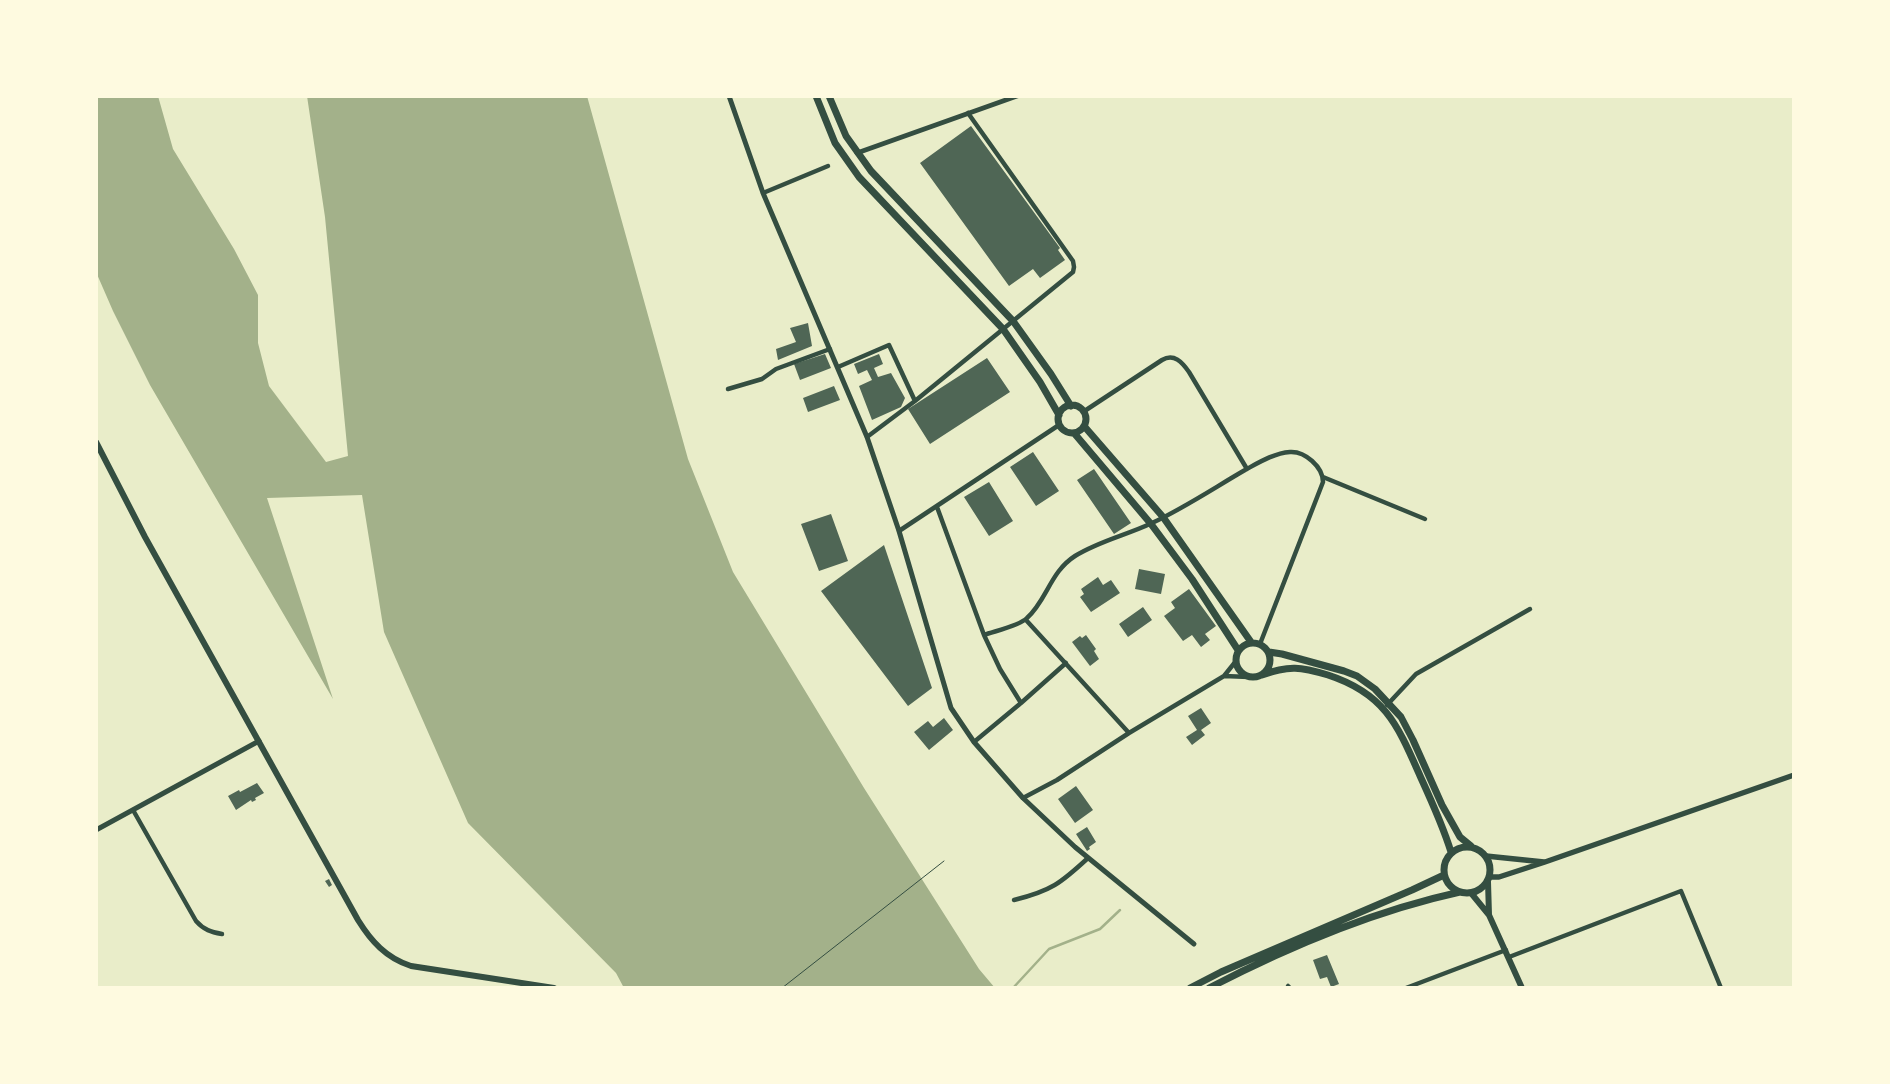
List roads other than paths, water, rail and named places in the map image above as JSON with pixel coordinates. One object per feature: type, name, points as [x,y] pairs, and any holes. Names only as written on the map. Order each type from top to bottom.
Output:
[{"type":"highway","points":[[816,96],[835,143],[859,176],[1003,329],[1040,382],[1059,415],[1060,425],[1064,431],[1074,433],[1080,431],[1086,420],[1083,412],[1071,406],[1062,410],[1059,415]]},
{"type":"highway","points":[[829,96],[839,123],[857,153],[871,171],[900,204],[1013,321],[1051,374],[1071,406]]},
{"type":"highway","points":[[1084,426],[1163,517],[1251,642]]},
{"type":"highway","points":[[1074,433],[1151,524],[1192,579],[1238,650]]},
{"type":"highway","points":[[1209,988],[1334,931],[1418,901],[1460,892],[1471,893],[1481,889],[1489,879],[1490,866],[1486,856],[1460,837],[1442,805],[1400,716],[1386,706],[1355,685],[1311,670],[1281,668],[1262,675],[1249,677],[1240,671],[1236,661],[1238,650],[1242,646],[1251,642],[1260,644],[1269,652],[1331,667],[1358,676],[1375,689],[1386,706],[1404,740],[1443,827],[1451,852]]},
{"type":"highway","points":[[1262,675],[1270,665],[1269,652]]},
{"type":"highway","points":[[1460,892],[1452,888],[1447,882],[1444,874],[1444,862],[1451,852],[1460,847],[1471,846]]},
{"type":"highway","points":[[1190,988],[1220,972],[1412,890],[1444,874]]},
{"type":"main road","points":[[96,442],[145,537],[366,932],[386,955],[411,966],[554,988]]},
{"type":"main road","points":[[1489,915],[1489,879],[1546,862],[1794,775]]},
{"type":"main road","points":[[1486,856],[1546,862]]},
{"type":"main road","points":[[1471,893],[1489,915],[1522,988]]},
{"type":"street","points":[[729,96],[763,193],[866,437],[899,531],[951,708],[974,742],[1023,798],[1088,858],[1194,944]]},
{"type":"street","points":[[857,153],[1017,96]]},
{"type":"street","points":[[866,437],[915,401],[1073,272],[1074,261],[968,113]]},
{"type":"street","points":[[763,193],[828,166]]},
{"type":"street","points":[[838,367],[889,345],[915,401]]},
{"type":"street","points":[[728,389],[762,379],[776,369],[830,349]]},
{"type":"street","points":[[1083,412],[1162,360],[1172,357],[1181,361],[1189,372],[1247,469]]},
{"type":"street","points":[[899,531],[1060,425]]},
{"type":"street","points":[[984,635],[1026,620],[1038,605],[1056,572],[1074,557],[1098,545],[1151,524],[1261,461],[1292,451],[1302,454],[1317,466],[1323,477],[1323,482],[1260,644]]},
{"type":"street","points":[[1323,477],[1425,519]]},
{"type":"street","points":[[937,507],[984,635],[1000,669],[1021,703]]},
{"type":"street","points":[[1386,706],[1416,674],[1530,609]]},
{"type":"street","points":[[1026,620],[1129,733]]},
{"type":"street","points":[[1023,798],[1057,780],[1129,733],[1224,676],[1236,661]]},
{"type":"street","points":[[974,742],[1066,663]]},
{"type":"street","points":[[1224,676],[1249,677]]},
{"type":"street","points":[[96,830],[259,741]]},
{"type":"street","points":[[133,810],[196,921],[209,932],[222,934]]},
{"type":"street","points":[[1014,900],[1048,890],[1064,881],[1088,858]]},
{"type":"street","points":[[1406,988],[1507,954],[1681,891],[1721,988]]},
{"type":"waterway","points":[[1013,988],[1049,949],[1100,929],[1120,910]]}]
